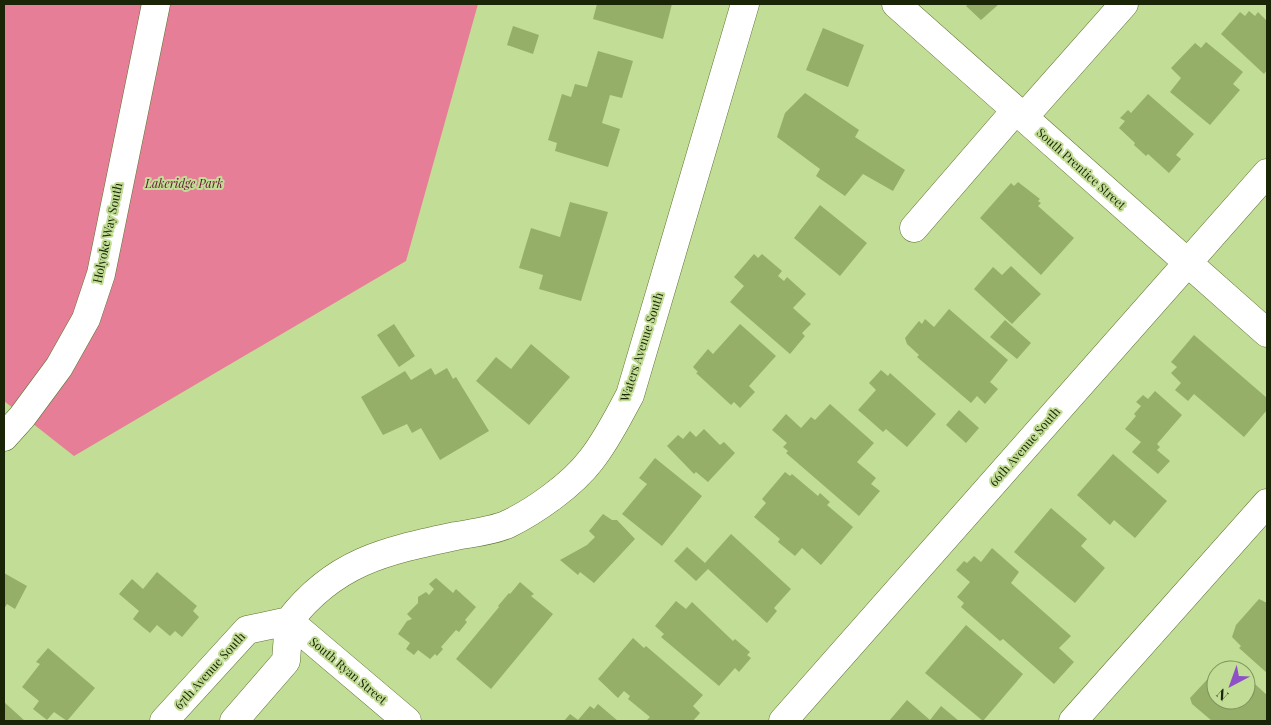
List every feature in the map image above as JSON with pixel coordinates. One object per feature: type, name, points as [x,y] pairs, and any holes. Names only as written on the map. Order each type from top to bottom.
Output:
[{"type":"street","name":"Holyoke Way South","points":[[4,437],[22,417],[59,367],[86,319],[101,274],[156,4]]},
{"type":"street","name":"Waters Avenue South","points":[[289,621],[306,598],[326,582],[364,561],[407,547],[506,525],[536,508],[590,461],[611,431],[630,395],[745,4]]},
{"type":"street","name":"South Prentice Street","points":[[896,4],[1267,334]]},
{"type":"street","points":[[914,228],[1124,4]]},
{"type":"street","name":"66th Avenue South","points":[[783,721],[1267,173]]},
{"type":"street","points":[[1073,721],[1267,503]]},
{"type":"street","name":"67th Avenue South","points":[[164,721],[246,630],[289,621]]},
{"type":"street","points":[[234,721],[286,661],[289,621]]},
{"type":"street","name":"South Ryan Street","points":[[289,621],[406,721]]},
{"type":"green space","name":"Lakeridge Park","points":[[4,4],[478,4],[406,261],[74,456],[4,401]]},
{"type":"building","points":[[597,4],[672,4],[663,39],[593,19]]},
{"type":"building","points":[[969,4],[999,4],[981,20],[966,6]]},
{"type":"building","points":[[1249,11],[1255,16],[1258,12],[1267,21],[1267,70],[1264,74],[1221,34],[1240,12],[1245,16]]},
{"type":"building","points":[[513,26],[539,35],[533,54],[507,45]]},
{"type":"building","points":[[823,28],[864,45],[848,87],[806,70]]},
{"type":"building","points":[[1206,42],[1243,72],[1233,84],[1240,90],[1210,125],[1170,92],[1181,78],[1171,68],[1195,43],[1201,48]]},
{"type":"building","points":[[598,51],[633,61],[622,98],[610,95],[602,123],[620,129],[608,167],[555,151],[557,143],[548,140],[562,94],[571,97],[575,84],[587,87]]},
{"type":"building","points":[[805,93],[859,130],[855,137],[905,170],[893,191],[863,174],[845,196],[816,176],[820,169],[777,137],[785,113]]},
{"type":"building","points":[[1148,94],[1194,134],[1176,155],[1181,159],[1169,173],[1148,154],[1146,156],[1119,128],[1125,121],[1120,118],[1128,110],[1131,113]]},
{"type":"building","points":[[1018,182],[1040,199],[1038,201],[1041,203],[1038,206],[1074,238],[1041,275],[980,218],[1011,183],[1014,186]]},
{"type":"building","points":[[570,202],[608,212],[581,301],[539,289],[543,275],[519,268],[531,228],[560,237]]},
{"type":"building","points":[[820,205],[867,243],[840,276],[794,238]]},
{"type":"building","points":[[754,254],[758,258],[762,254],[782,271],[778,276],[784,281],[787,277],[806,294],[793,308],[811,324],[802,333],[805,336],[790,354],[730,302],[744,286],[734,277]]},
{"type":"building","points":[[1011,266],[1041,294],[1012,324],[974,289],[993,267],[1002,275]]},
{"type":"building","points":[[949,309],[1008,360],[990,382],[998,389],[985,404],[977,396],[971,403],[917,357],[919,355],[907,344],[905,338],[919,321],[922,324],[925,319],[934,327]]},
{"type":"building","points":[[1005,320],[1031,343],[1017,359],[990,337]]},
{"type":"building","points":[[394,324],[415,356],[399,367],[377,335]]},
{"type":"building","points":[[740,324],[776,356],[749,386],[755,392],[740,408],[734,402],[731,405],[696,373],[698,372],[693,367],[708,349],[713,354]]},
{"type":"building","points":[[1194,335],[1267,398],[1267,410],[1244,437],[1194,394],[1188,401],[1175,390],[1181,383],[1171,373],[1177,367],[1171,362]]},
{"type":"building","points":[[531,344],[570,377],[529,425],[476,381],[496,357],[511,369]]},
{"type":"building","points":[[431,368],[435,375],[447,368],[453,379],[456,377],[489,431],[440,460],[421,428],[412,433],[407,424],[383,435],[361,397],[405,371],[411,380]]},
{"type":"building","points":[[881,370],[888,376],[890,373],[936,414],[907,447],[886,429],[883,432],[858,410],[876,390],[869,383]]},
{"type":"building","points":[[1155,391],[1182,415],[1157,444],[1160,447],[1157,450],[1170,461],[1158,474],[1132,452],[1141,442],[1125,429],[1136,416],[1134,414],[1141,406],[1136,402],[1143,395],[1148,399]]},
{"type":"building","points":[[830,404],[874,443],[857,462],[876,478],[871,484],[880,491],[859,516],[786,453],[788,451],[783,447],[787,443],[772,430],[786,414],[801,428],[811,417],[815,420]]},
{"type":"building","points":[[959,410],[979,428],[966,443],[946,425]]},
{"type":"building","points":[[704,429],[720,445],[724,442],[735,453],[708,482],[696,472],[694,474],[667,446],[678,435],[683,439],[690,431],[696,437]]},
{"type":"building","points":[[1113,454],[1167,501],[1135,538],[1114,520],[1110,525],[1077,495]]},
{"type":"building","points":[[655,458],[702,496],[662,546],[622,514],[647,484],[639,478]]},
{"type":"building","points":[[785,472],[790,476],[792,474],[818,496],[820,493],[830,502],[827,505],[853,527],[821,565],[802,548],[795,556],[778,542],[780,539],[754,517],[766,503],[762,499]]},
{"type":"building","points":[[1051,508],[1087,539],[1081,546],[1105,568],[1075,603],[1014,552]]},
{"type":"building","points":[[603,514],[612,520],[617,520],[635,539],[594,583],[580,572],[578,575],[560,560],[587,545],[595,537],[589,531]]},
{"type":"building","points":[[731,534],[791,589],[774,608],[777,611],[767,623],[708,569],[696,581],[674,561],[687,547],[705,563]]},
{"type":"building","points":[[992,548],[1019,572],[1011,583],[1071,636],[1059,648],[1074,662],[1054,684],[1003,639],[1000,641],[961,607],[964,603],[957,597],[970,582],[956,570],[964,561],[967,563],[974,556],[981,562]]},
{"type":"building","points":[[157,572],[197,606],[193,611],[199,617],[182,637],[175,631],[170,636],[157,625],[150,633],[133,619],[139,611],[119,594],[132,579],[143,589]]},
{"type":"building","points":[[4,573],[27,586],[15,609],[7,604],[4,609]]},
{"type":"building","points":[[436,578],[453,593],[456,589],[476,607],[465,620],[467,622],[459,632],[456,630],[441,647],[443,649],[437,656],[435,654],[430,659],[418,650],[414,655],[406,649],[410,643],[398,634],[407,621],[412,619],[407,614],[418,603],[418,597],[426,592],[429,595],[434,589],[429,584]]},
{"type":"building","points":[[520,582],[534,594],[531,596],[553,614],[491,689],[456,659],[498,606]]},
{"type":"building","points":[[1259,599],[1267,603],[1267,673],[1256,663],[1256,660],[1252,660],[1239,648],[1241,646],[1232,637],[1236,625]]},
{"type":"building","points":[[676,601],[686,609],[692,602],[733,641],[735,639],[750,652],[747,655],[751,658],[739,672],[735,668],[719,686],[661,637],[664,634],[655,626]]},
{"type":"building","points":[[966,625],[1023,674],[983,721],[925,673]]},
{"type":"building","points":[[633,638],[644,648],[646,646],[703,695],[693,706],[700,713],[693,721],[646,721],[650,717],[628,699],[630,696],[624,691],[618,698],[598,679]]},
{"type":"building","points":[[48,648],[95,688],[67,721],[54,712],[47,720],[33,709],[39,701],[22,687],[40,664],[36,662]]},
{"type":"building","points":[[1206,681],[1206,710],[1256,710],[1256,685],[1267,695],[1267,721],[1212,721],[1192,704],[1190,698]]},
{"type":"building","points":[[907,700],[930,720],[941,706],[959,721],[889,721]]},
{"type":"building","points":[[4,702],[25,721],[4,721]]},
{"type":"building","points":[[598,704],[618,721],[564,721],[570,714],[578,720],[590,706],[594,709]]}]
